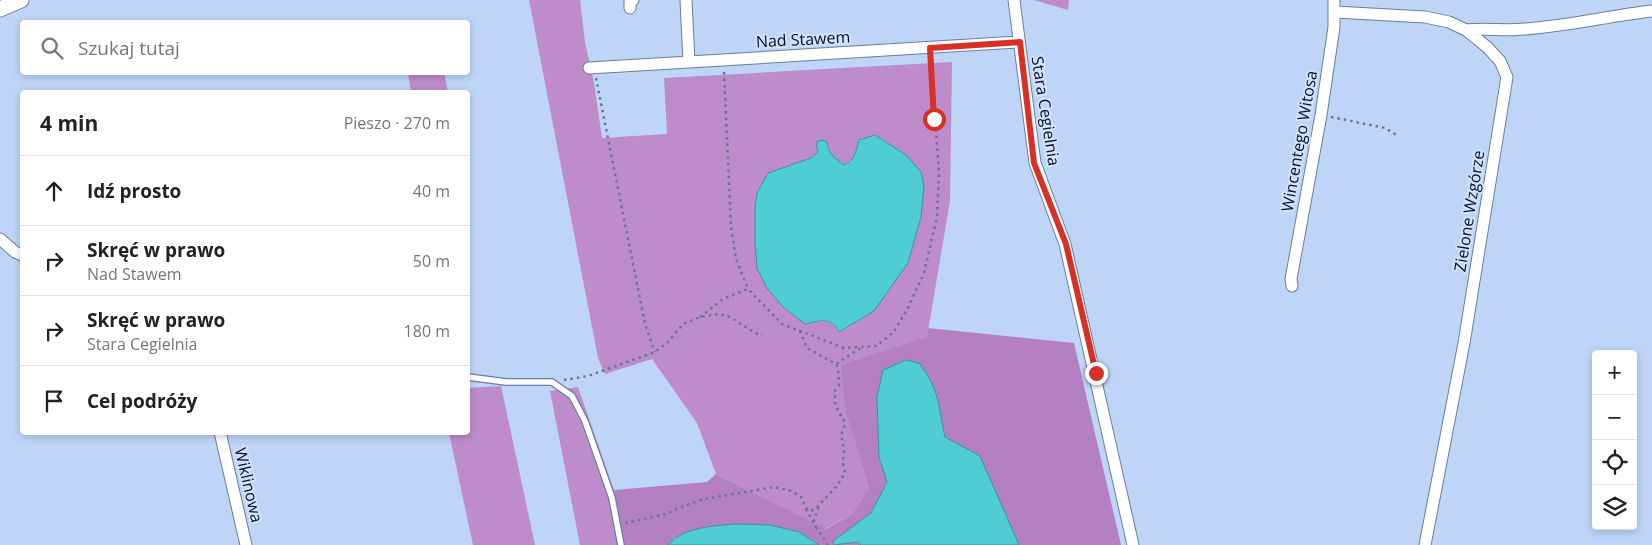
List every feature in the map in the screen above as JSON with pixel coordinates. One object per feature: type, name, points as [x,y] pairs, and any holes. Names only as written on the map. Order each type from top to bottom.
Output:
[{"type":"main road","points":[[0,9],[21,0]]},
{"type":"street","points":[[686,0],[689,62]]},
{"type":"street","name":"Stara Cegielnia","points":[[1014,0],[1034,163],[1066,244],[1134,545]]},
{"type":"street","name":"Zielone Wzgórze","points":[[1334,6],[1425,17],[1449,22],[1466,30],[1500,61],[1507,77],[1464,343],[1425,545]]},
{"type":"street","name":"Wincentego Witosa","points":[[1292,286],[1290,278],[1321,115],[1334,27],[1334,6]]},
{"type":"street","points":[[1466,30],[1484,28],[1500,30],[1524,29],[1652,11]]},
{"type":"street","name":"Nad Stawem","points":[[591,68],[1020,42]]},
{"type":"street","points":[[0,239],[20,254]]},
{"type":"street","name":"Wiklinowa","points":[[221,435],[246,545]]},
{"type":"lane","points":[[470,378],[506,382],[552,382],[572,396],[585,422],[612,498],[621,545]]},
{"type":"path","points":[[723,60],[731,227],[736,259],[748,289],[782,324],[844,348],[862,347],[876,346],[893,332],[908,308],[924,273],[937,217],[939,173],[930,48]]},
{"type":"path","points":[[591,68],[645,324],[655,352]]},
{"type":"path","points":[[1321,115],[1386,128],[1398,136]]},
{"type":"path","points":[[700,317],[723,300],[748,289]]},
{"type":"path","points":[[552,382],[588,376],[655,352],[668,342],[683,324],[700,317],[720,314],[730,317],[752,332],[762,336]]},
{"type":"path","points":[[800,331],[806,348],[836,364],[838,368],[839,385],[835,390],[835,405],[845,425],[841,435],[844,449],[843,462],[845,473],[837,486],[819,504],[811,511],[806,508]]},
{"type":"path","points":[[836,364],[862,347]]},
{"type":"path","points":[[618,524],[666,514],[704,499],[774,487],[792,491],[800,498],[828,545]]},
{"type":"path","points":[[816,527],[814,520],[819,504]]},
{"type":"shaded area","points":[[529,0],[580,0],[585,42],[594,83],[602,138],[667,134],[664,78],[952,62],[950,201],[927,337],[846,414],[869,488],[851,515],[825,529],[716,474],[697,423],[652,359],[605,374],[598,358]],"holes":[[[859,140],[880,301],[874,311],[839,332],[832,324],[824,321],[805,324],[783,307],[767,288],[755,243],[757,192],[768,173],[811,158],[818,152],[828,149],[833,157],[843,165],[853,158]]]},
{"type":"shaded area","points":[[1034,0],[1069,0],[1068,10]]},
{"type":"shaded area","points":[[408,75],[444,75],[448,90],[411,90]]},
{"type":"shaded area","points":[[875,135],[906,155],[921,172],[924,186],[921,217],[908,263],[874,311],[839,332],[832,324],[824,321],[805,324],[783,307],[767,288],[757,268],[755,208],[757,193],[768,173],[811,158],[818,152],[816,142],[822,140],[827,142],[832,155],[844,165],[853,158],[859,140]]},
{"type":"shaded area","points":[[928,328],[1074,343],[1121,545],[1019,545],[980,457],[945,437],[942,423],[877,397],[879,457],[888,482],[871,513],[833,541],[835,545],[819,545],[799,532],[674,538],[668,545],[624,545],[614,490],[707,482],[716,474],[826,529],[851,515],[869,488],[846,414],[841,365],[927,337]]},
{"type":"shaded area","points":[[906,360],[919,363],[931,382],[935,390],[945,437],[980,456],[1019,545],[861,545],[858,542],[834,545],[833,541],[871,513],[887,482],[879,457],[877,397],[883,370]]},
{"type":"shaded area","points":[[501,386],[535,545],[473,545],[449,435],[470,435],[470,388]]},
{"type":"shaded area","points":[[578,387],[614,490],[624,545],[580,545],[550,391]]},
{"type":"shaded area","points":[[735,524],[770,525],[799,532],[819,545],[668,545],[682,534],[699,528]]},
{"type":"shaded area","points":[[858,542],[861,545],[835,545]]},
{"type":"route","points":[[934,119],[930,48],[1020,42],[1034,163],[1066,244],[1096,373]]}]
